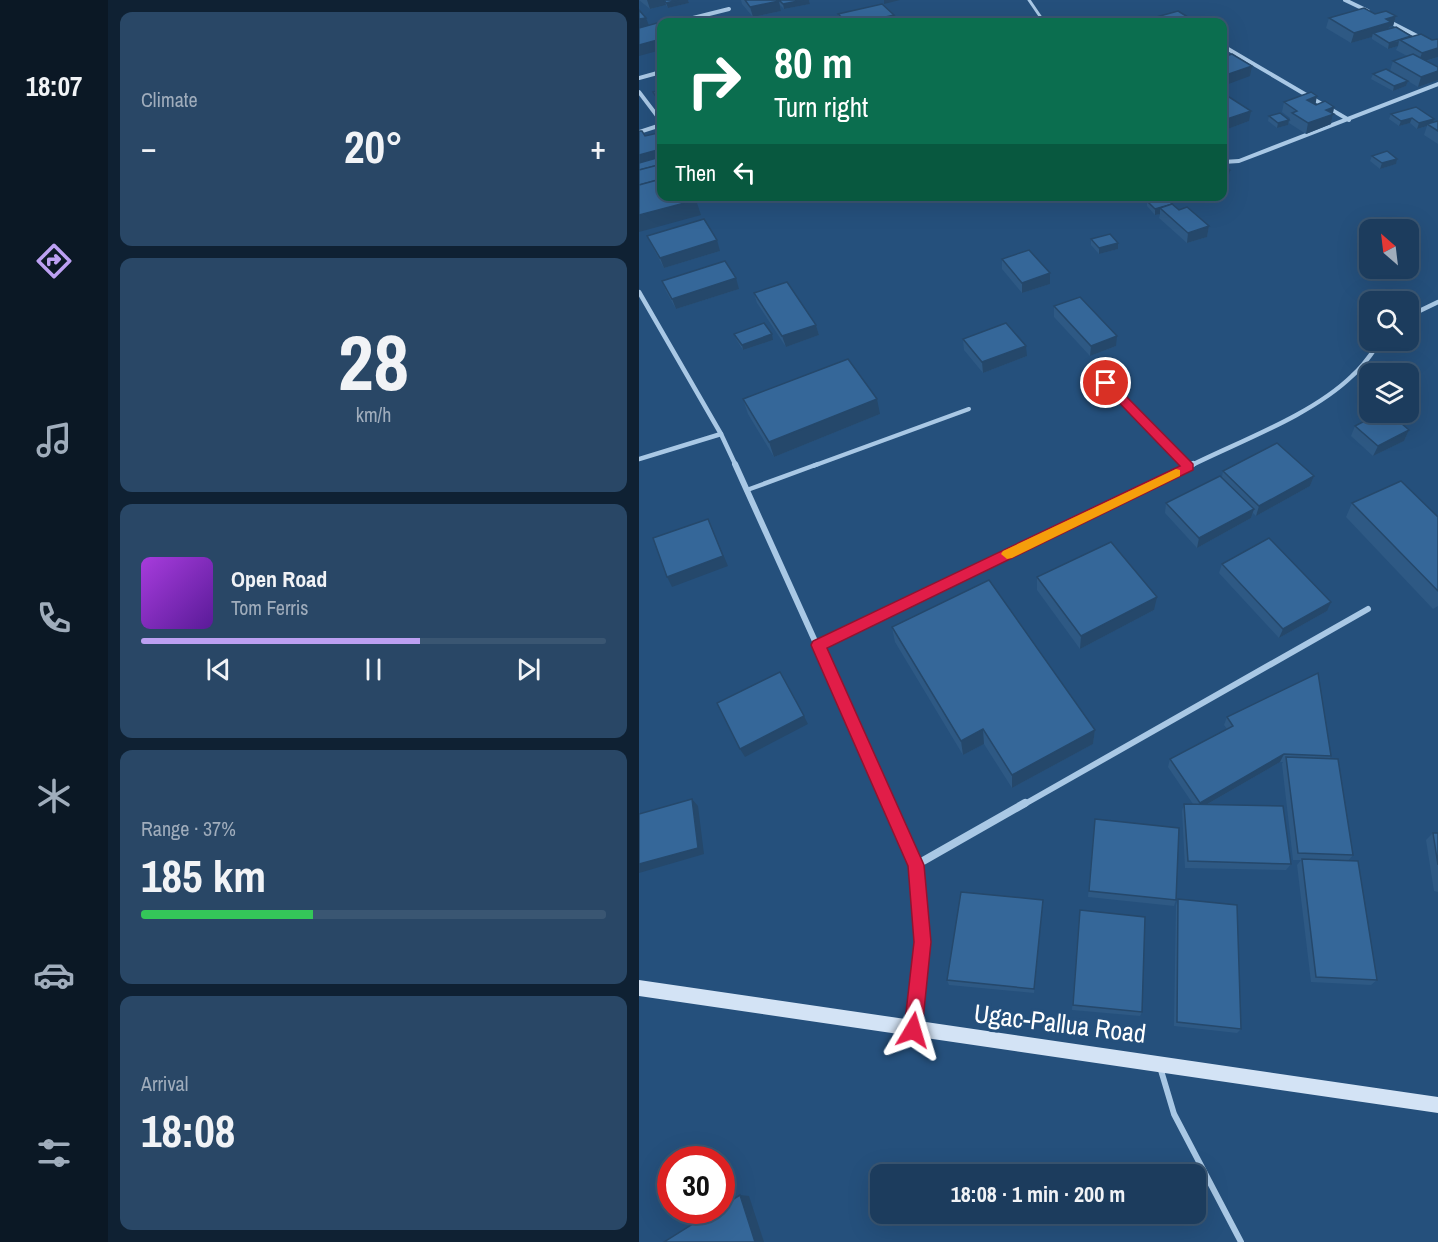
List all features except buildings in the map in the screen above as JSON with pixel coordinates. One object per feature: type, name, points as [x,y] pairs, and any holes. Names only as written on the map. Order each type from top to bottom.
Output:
[{"type":"street","points":[[1345,0],[1374,14]]},
{"type":"street","points":[[693,18],[729,9]]},
{"type":"street","points":[[1383,19],[1429,42]]},
{"type":"street","points":[[1227,48],[1349,120]]},
{"type":"street","points":[[639,78],[657,73]]},
{"type":"street","points":[[1227,162],[1239,161],[1438,84]]},
{"type":"street","points":[[639,92],[657,117]]},
{"type":"street","points":[[639,132],[657,125]]},
{"type":"street","points":[[639,292],[721,434],[916,865],[923,942],[913,1030]]},
{"type":"street","points":[[1419,311],[1438,302]]},
{"type":"street","points":[[818,645],[1296,415],[1339,390],[1365,366],[1374,351]]},
{"type":"street","points":[[1106,383],[1189,467]]},
{"type":"street","points":[[639,459],[721,434]]},
{"type":"street","points":[[916,865],[1368,609]]},
{"type":"street","name":"Ugac-Pallua Road","points":[[639,988],[913,1030],[1158,1062],[1438,1105]]},
{"type":"lane","points":[[1029,0],[1041,18]]},
{"type":"lane","points":[[747,490],[969,409]]},
{"type":"lane","points":[[1158,1062],[1174,1114],[1241,1242]]},
{"type":"slow traffic","points":[[1007,554],[1176,473]]},
{"type":"route","points":[[913,1030],[923,942],[916,865],[818,645],[1189,467],[1106,383]]}]
